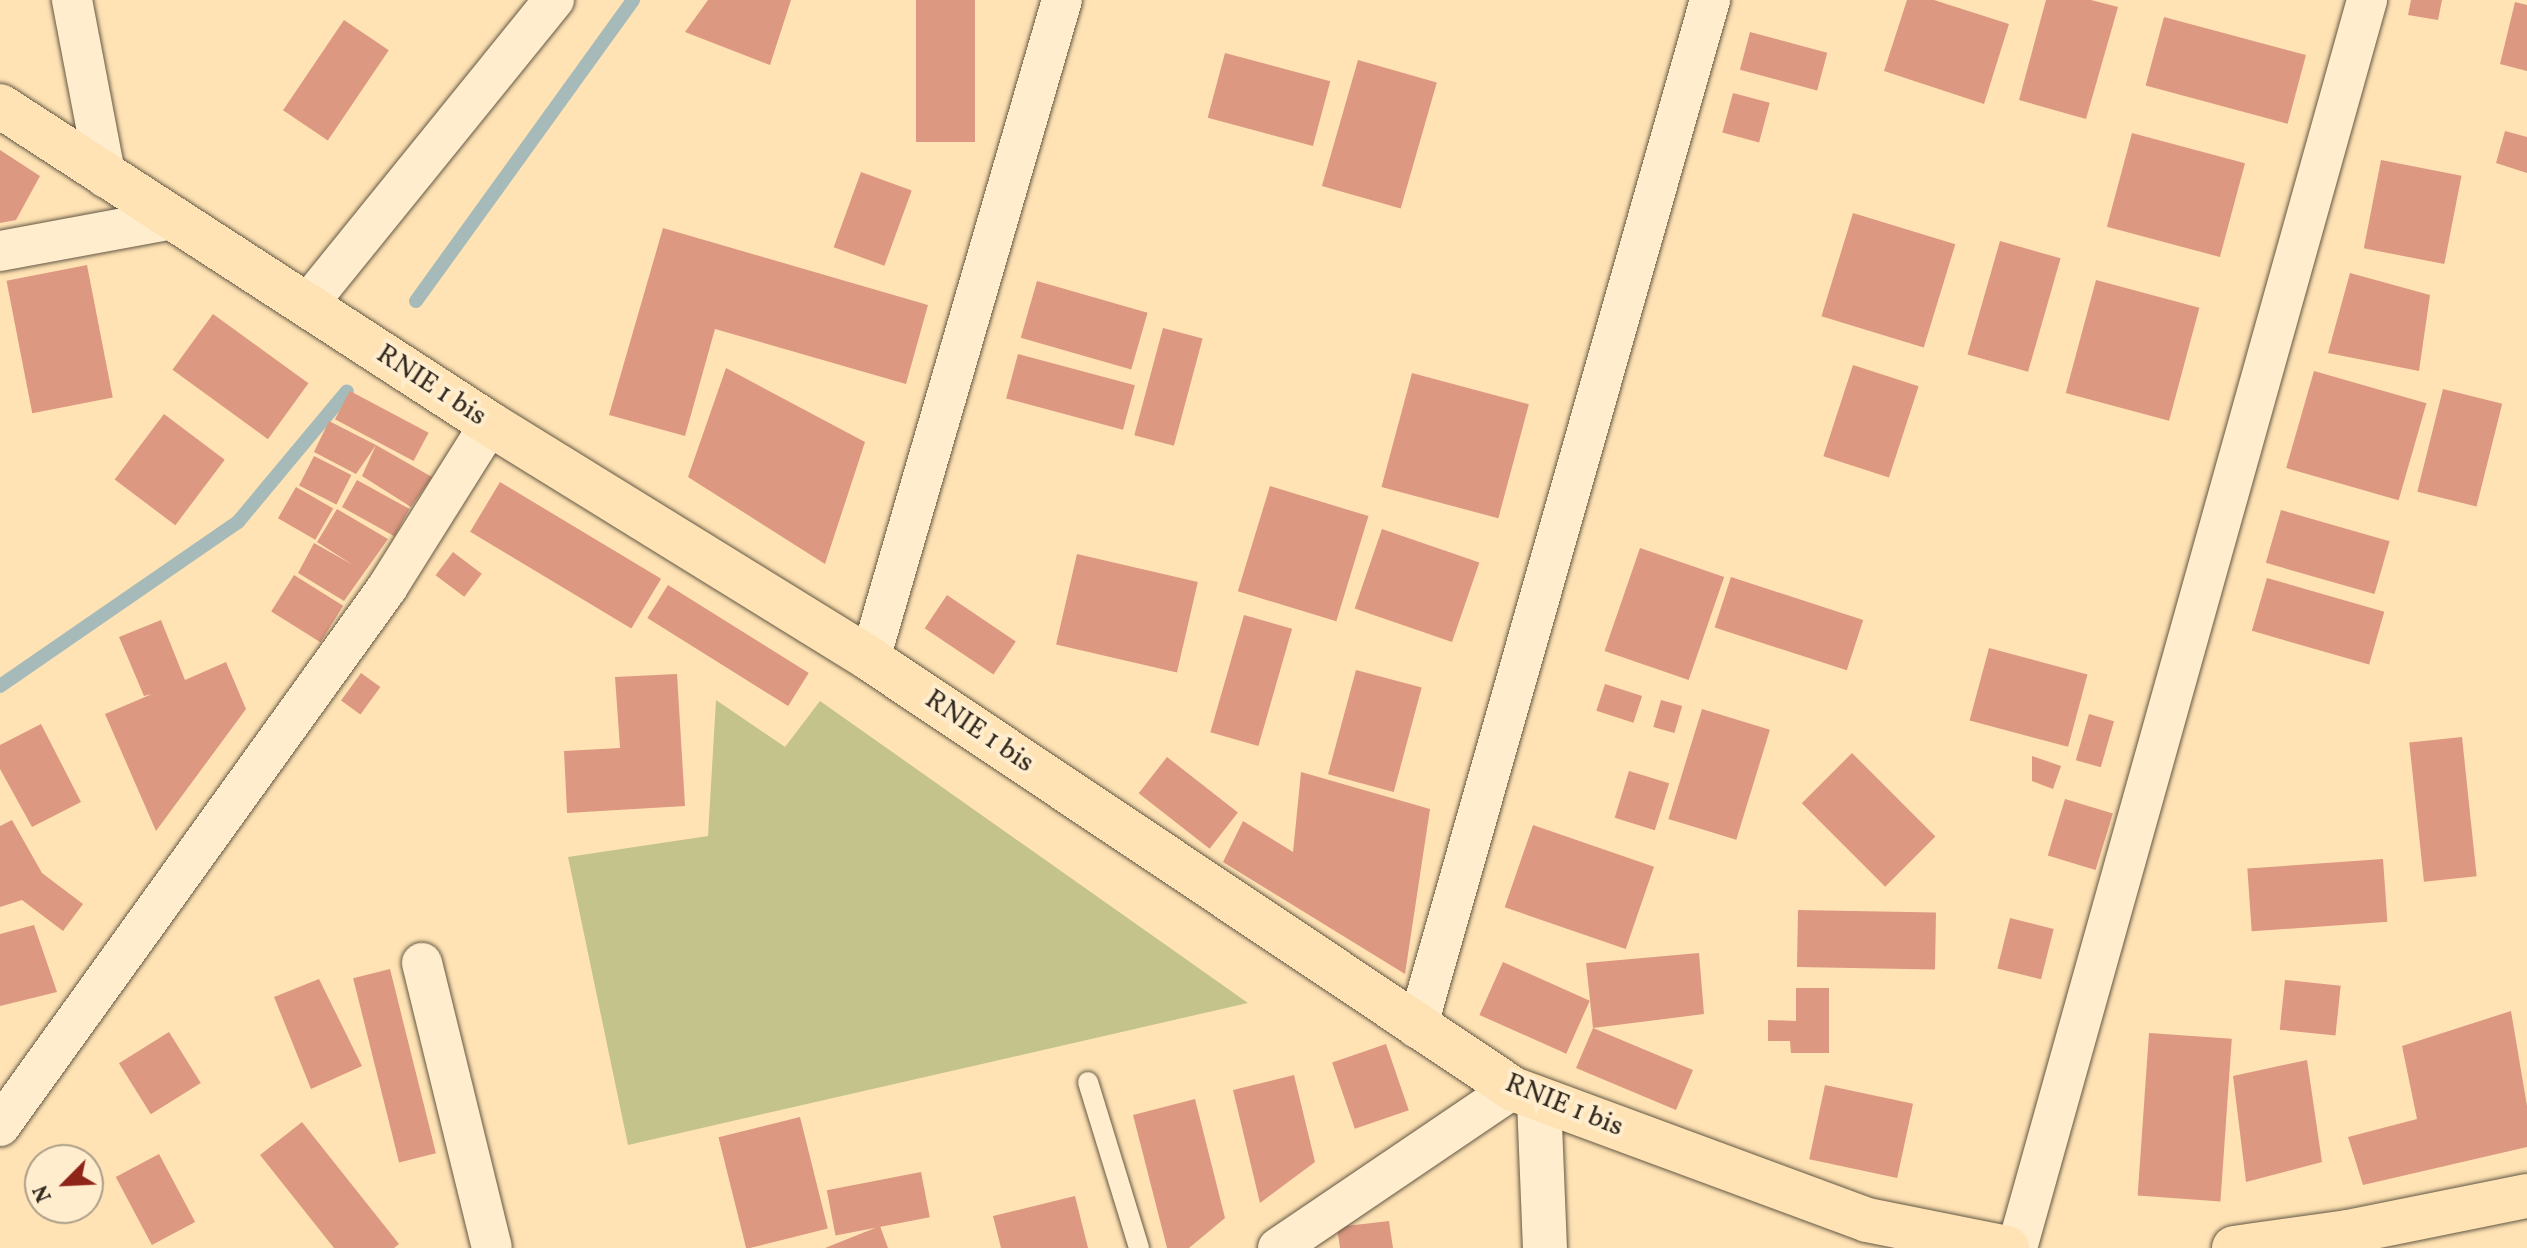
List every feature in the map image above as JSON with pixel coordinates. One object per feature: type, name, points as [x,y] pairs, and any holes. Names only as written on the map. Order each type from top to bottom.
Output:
[{"type":"main road","name":"RNIE 1 bis","points":[[0,106],[106,178],[490,424],[870,659],[1417,1028],[1526,1094],[1867,1220],[2007,1248]]},
{"type":"main road","points":[[1526,1094],[1545,1248]]},
{"type":"main road","points":[[2234,1248],[2348,1232],[2527,1196]]},
{"type":"street","points":[[72,0],[106,178]]},
{"type":"street","points":[[306,306],[524,16],[554,0]]},
{"type":"street","points":[[870,659],[1062,0]]},
{"type":"street","points":[[1417,1028],[1710,0]]},
{"type":"street","points":[[2017,1248],[2367,0]]},
{"type":"street","points":[[0,251],[172,219]]},
{"type":"street","points":[[0,1126],[387,588],[490,424]]},
{"type":"street","points":[[422,963],[492,1248]]},
{"type":"street","points":[[1278,1248],[1526,1094]]},
{"type":"lane","points":[[1088,1082],[1139,1248]]},
{"type":"green space","points":[[716,700],[785,747],[820,701],[1248,1003],[628,1145],[568,857],[708,836]]},
{"type":"building","points":[[708,0],[791,0],[770,65],[685,32]]},
{"type":"building","points":[[916,0],[975,0],[975,142],[916,142]]},
{"type":"building","points":[[1907,0],[1934,0],[2009,24],[1984,104],[1884,71]]},
{"type":"building","points":[[2046,0],[2091,0],[2118,7],[2086,119],[2019,100]]},
{"type":"building","points":[[2411,0],[2442,0],[2438,20],[2408,15]]},
{"type":"building","points":[[2515,2],[2527,5],[2527,71],[2500,64]]},
{"type":"building","points":[[2164,17],[2306,55],[2288,124],[2146,86]]},
{"type":"building","points":[[344,20],[389,50],[328,141],[283,110]]},
{"type":"building","points":[[1750,32],[1827,53],[1817,90],[1740,70]]},
{"type":"building","points":[[1225,53],[1330,81],[1313,146],[1208,118]]},
{"type":"building","points":[[1358,60],[1437,83],[1401,209],[1322,186]]},
{"type":"building","points":[[1733,93],[1770,103],[1759,142],[1722,133]]},
{"type":"building","points":[[2505,131],[2527,137],[2527,173],[2496,163]]},
{"type":"building","points":[[2132,133],[2245,163],[2220,257],[2107,227]]},
{"type":"building","points":[[0,150],[40,176],[16,220],[0,223]]},
{"type":"building","points":[[2381,160],[2461,176],[2444,264],[2364,248]]},
{"type":"building","points":[[861,172],[912,190],[884,266],[834,247]]},
{"type":"building","points":[[1853,213],[1955,244],[1924,348],[1821,316]]},
{"type":"building","points":[[663,228],[928,305],[906,384],[715,329],[685,436],[609,415]]},
{"type":"building","points":[[2000,241],[2061,258],[2028,372],[1967,354]]},
{"type":"building","points":[[87,265],[113,398],[32,413],[7,281]]},
{"type":"building","points":[[2350,273],[2430,295],[2419,371],[2328,353]]},
{"type":"building","points":[[2096,280],[2199,308],[2169,421],[2066,393]]},
{"type":"building","points":[[1037,281],[1148,313],[1131,369],[1021,338]]},
{"type":"building","points":[[213,314],[308,383],[268,439],[172,370]]},
{"type":"building","points":[[1163,328],[1203,339],[1174,446],[1134,435]]},
{"type":"building","points":[[1018,354],[1135,385],[1123,430],[1006,398]]},
{"type":"building","points":[[1853,365],[1919,386],[1889,478],[1823,456]]},
{"type":"building","points":[[726,368],[865,442],[825,564],[688,477]]},
{"type":"building","points":[[2314,371],[2426,403],[2399,500],[2286,468]]},
{"type":"building","points":[[1412,373],[1529,404],[1498,518],[1381,487]]},
{"type":"building","points":[[2443,389],[2502,404],[2477,507],[2417,492]]},
{"type":"building","points":[[350,391],[429,433],[414,461],[335,419]]},
{"type":"building","points":[[164,414],[225,460],[175,525],[115,479]]},
{"type":"building","points":[[329,421],[376,445],[356,474],[314,452]]},
{"type":"building","points":[[376,445],[432,477],[411,507],[362,476]]},
{"type":"building","points":[[314,456],[351,475],[336,504],[299,485]]},
{"type":"building","points":[[357,480],[409,509],[394,536],[342,507]]},
{"type":"building","points":[[500,482],[661,579],[631,629],[470,532]]},
{"type":"building","points":[[1270,486],[1368,516],[1336,621],[1238,591]]},
{"type":"building","points":[[296,487],[333,508],[315,540],[278,518]]},
{"type":"building","points":[[337,509],[388,539],[344,601],[298,573],[314,543],[353,565],[317,542]]},
{"type":"building","points":[[2281,510],[2390,541],[2374,594],[2266,563]]},
{"type":"building","points":[[1382,529],[1479,563],[1452,642],[1355,608]]},
{"type":"building","points":[[1640,548],[1724,577],[1689,680],[1605,651]]},
{"type":"building","points":[[453,552],[482,574],[464,597],[436,575]]},
{"type":"building","points":[[1077,554],[1198,582],[1177,673],[1056,645]]},
{"type":"building","points":[[294,575],[343,606],[320,642],[271,611]]},
{"type":"building","points":[[1731,577],[1863,620],[1847,670],[1715,627]]},
{"type":"building","points":[[2267,578],[2384,612],[2369,664],[2252,631]]},
{"type":"building","points":[[668,585],[809,673],[788,706],[647,618]]},
{"type":"building","points":[[947,595],[1016,641],[993,675],[925,628]]},
{"type":"building","points":[[1244,615],[1292,629],[1258,746],[1210,732]]},
{"type":"building","points":[[161,620],[185,680],[226,662],[246,709],[156,831],[105,714],[152,694],[144,696],[119,637]]},
{"type":"building","points":[[1989,648],[2088,674],[2068,747],[1970,720]]},
{"type":"building","points":[[1356,670],[1422,688],[1394,792],[1328,774]]},
{"type":"building","points":[[361,673],[380,687],[360,715],[341,701]]},
{"type":"building","points":[[677,674],[685,806],[567,813],[564,751],[620,748],[615,677]]},
{"type":"building","points":[[1605,684],[1642,696],[1633,723],[1596,711]]},
{"type":"building","points":[[1661,700],[1682,706],[1674,733],[1653,727]]},
{"type":"building","points":[[1702,709],[1770,730],[1736,840],[1668,819]]},
{"type":"building","points":[[2089,714],[2114,721],[2101,767],[2076,760]]},
{"type":"building","points":[[41,724],[81,802],[32,827],[0,769],[0,745]]},
{"type":"building","points":[[2462,737],[2477,876],[2424,882],[2409,743]]},
{"type":"building","points":[[1852,753],[1935,836],[1885,887],[1802,803]]},
{"type":"building","points":[[2032,756],[2061,766],[2053,789],[2032,781]]},
{"type":"building","points":[[1167,757],[1238,812],[1210,849],[1139,793]]},
{"type":"building","points":[[1629,771],[1669,783],[1655,830],[1615,818]]},
{"type":"building","points":[[1301,772],[1430,809],[1405,974],[1223,862],[1243,821],[1293,852]]},
{"type":"building","points":[[2065,799],[2113,814],[2096,870],[2048,855]]},
{"type":"building","points":[[12,820],[42,873],[83,904],[63,931],[22,900],[0,907],[0,826]]},
{"type":"building","points":[[1533,825],[1654,867],[1626,949],[1505,907]]},
{"type":"building","points":[[2383,859],[2387,922],[2252,931],[2247,868]]},
{"type":"building","points":[[1798,910],[1936,912],[1935,969],[1797,967]]},
{"type":"building","points":[[2010,918],[2054,929],[2041,979],[1997,968]]},
{"type":"building","points":[[34,925],[57,992],[0,1006],[0,934]]},
{"type":"building","points":[[1699,953],[1704,1014],[1593,1028],[1586,963]]},
{"type":"building","points":[[1503,962],[1590,1001],[1566,1054],[1479,1015]]},
{"type":"building","points":[[390,969],[436,1153],[399,1163],[353,978]]},
{"type":"building","points":[[319,979],[362,1066],[311,1089],[274,997]]},
{"type":"building","points":[[2285,980],[2341,986],[2335,1036],[2280,1030]]},
{"type":"building","points":[[1796,988],[1829,988],[1829,1053],[1791,1053],[1790,1041],[1768,1041],[1768,1020],[1796,1021]]},
{"type":"building","points":[[2511,1011],[2527,1106],[2527,1147],[2363,1185],[2348,1137],[2417,1119],[2402,1046]]},
{"type":"building","points":[[1593,1028],[1693,1070],[1676,1110],[1576,1068]]},
{"type":"building","points":[[169,1032],[201,1083],[151,1114],[119,1063]]},
{"type":"building","points":[[2149,1033],[2232,1039],[2220,1201],[2138,1196]]},
{"type":"building","points":[[1386,1044],[1409,1110],[1355,1129],[1332,1063]]},
{"type":"building","points":[[2307,1060],[2322,1162],[2246,1182],[2233,1076]]},
{"type":"building","points":[[1294,1075],[1315,1162],[1260,1203],[1233,1090]]},
{"type":"building","points":[[1825,1085],[1913,1104],[1897,1178],[1809,1159]]},
{"type":"building","points":[[1195,1099],[1225,1218],[1189,1248],[1167,1248],[1133,1115]]},
{"type":"building","points":[[800,1117],[828,1229],[746,1248],[718,1137]]},
{"type":"building","points":[[302,1122],[399,1244],[394,1248],[334,1248],[260,1155]]},
{"type":"building","points":[[159,1154],[195,1222],[152,1245],[116,1177]]},
{"type":"building","points":[[921,1172],[930,1217],[836,1235],[827,1190]]},
{"type":"building","points":[[1075,1196],[1088,1248],[1001,1248],[993,1216]]},
{"type":"building","points":[[1389,1221],[1393,1248],[1340,1248],[1337,1227]]},
{"type":"building","points":[[880,1226],[888,1248],[825,1248]]},
{"type":"waterway","points":[[416,301],[633,0]]},
{"type":"waterway","points":[[0,686],[238,522],[347,391]]}]
